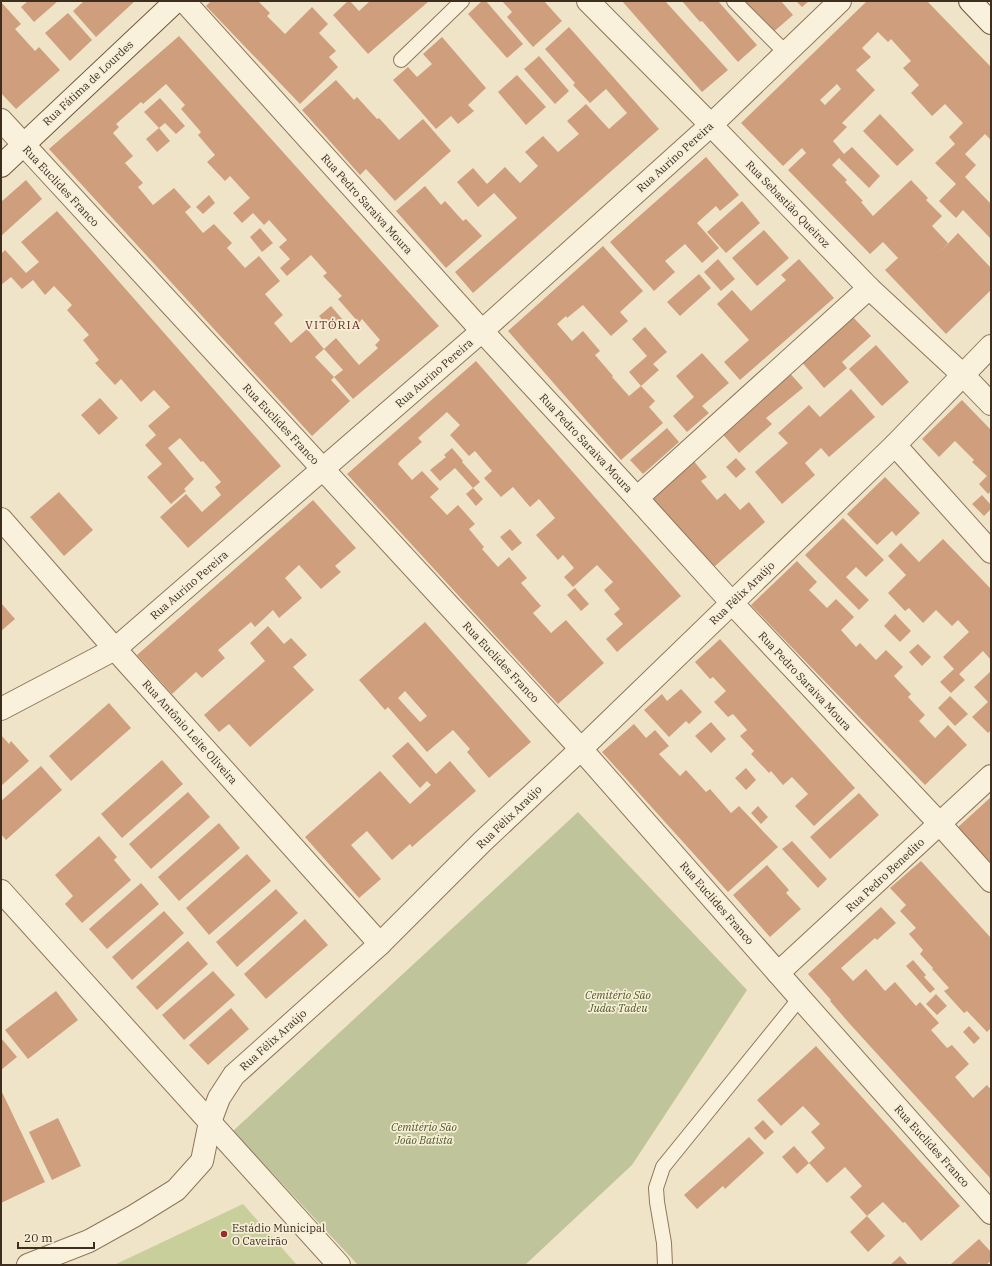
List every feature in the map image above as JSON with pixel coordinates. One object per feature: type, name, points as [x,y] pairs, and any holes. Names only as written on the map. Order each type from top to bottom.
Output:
[{"type":"street","name":"Rua Fátima de Lourdes","points":[[1,166],[176,1]]},
{"type":"street","name":"Rua Pedro Saraiva Moura","points":[[184,1],[482,331],[732,603],[940,824],[991,881]]},
{"type":"street","name":"Rua Sebastião Queiroz","points":[[588,1],[870,288],[963,375],[991,404]]},
{"type":"street","name":"Rua Aurino Pereira","points":[[1,710],[115,649],[482,331],[711,125],[840,1]]},
{"type":"street","points":[[970,1],[991,23]]},
{"type":"street","name":"Rua Euclides Franco","points":[[1,120],[581,749],[991,1213]]},
{"type":"street","points":[[637,498],[870,288]]},
{"type":"street","name":"Rua Félix Araújo","points":[[28,1265],[89,1241],[176,1190],[202,1161],[210,1122],[219,1098],[234,1075],[380,944],[483,841],[581,749],[895,445],[991,346]]},
{"type":"street","points":[[895,445],[991,552]]},
{"type":"street","name":"Rua Antônio Leite Oliveira","points":[[1,519],[115,649],[380,944]]},
{"type":"street","name":"Rua Pedro Benedito","points":[[778,973],[991,776]]},
{"type":"street","points":[[1,891],[339,1265]]},
{"type":"lane","points":[[401,60],[462,1]]},
{"type":"lane","points":[[734,1],[786,53]]},
{"type":"lane","points":[[665,1265],[664,1243],[656,1188],[663,1167],[800,998]]},
{"type":"green space","points":[[578,812],[747,990],[632,1165],[525,1265],[358,1265],[233,1131]]},
{"type":"green space","name":"Estádio Municipal O Caveirão","points":[[243,1204],[297,1265],[114,1265]]},
{"type":"building","points":[[28,1],[58,1],[34,22],[21,7]]},
{"type":"building","points":[[84,1],[135,1],[96,37],[73,11]]},
{"type":"building","points":[[211,1],[258,1],[270,13],[267,16],[285,34],[312,7],[328,24],[319,33],[336,51],[329,57],[338,67],[300,104],[206,6]]},
{"type":"building","points":[[348,1],[350,1],[359,11],[370,1],[429,1],[368,54],[333,15]]},
{"type":"building","points":[[482,1],[486,1],[523,44],[507,58],[468,14]]},
{"type":"building","points":[[502,1],[544,1],[562,21],[533,47],[507,17],[512,12]]},
{"type":"building","points":[[622,1],[665,1],[728,70],[702,92]]},
{"type":"building","points":[[682,1],[718,1],[757,45],[738,62],[702,21],[700,22]]},
{"type":"building","points":[[742,1],[781,1],[793,15],[771,34]]},
{"type":"building","points":[[796,1],[809,1],[802,7]]},
{"type":"building","points":[[867,1],[927,1],[991,67],[991,140],[985,134],[965,154],[976,165],[965,177],[991,204],[991,239],[963,210],[956,218],[939,201],[956,184],[935,163],[955,144],[949,137],[963,123],[945,104],[932,116],[911,93],[919,85],[903,68],[911,61],[891,39],[888,42],[878,32],[862,48],[871,57],[856,70],[875,90],[842,123],[847,127],[833,141],[844,154],[852,147],[880,176],[869,188],[839,158],[832,165],[847,180],[845,182],[863,201],[861,202],[873,216],[911,180],[928,198],[926,200],[942,216],[932,226],[948,243],[941,251],[958,233],[991,268],[991,290],[946,334],[885,270],[898,258],[883,242],[870,254],[788,170],[806,153],[802,148],[783,166],[741,123]],"holes":[[[837,84],[841,89],[825,105],[820,100]]]},
{"type":"building","points":[[1,2],[21,24],[15,29],[35,51],[39,47],[60,70],[16,109],[1,93]]},
{"type":"building","points":[[68,13],[92,40],[70,61],[45,33]]},
{"type":"building","points":[[569,27],[659,129],[473,293],[455,272],[517,218],[494,193],[478,207],[457,182],[473,168],[487,184],[505,167],[520,183],[538,166],[525,152],[543,136],[558,152],[579,134],[567,121],[586,104],[609,129],[627,113],[606,89],[590,103],[573,85],[575,83],[545,49]]},
{"type":"building","points":[[179,36],[439,326],[353,399],[334,377],[331,380],[350,401],[312,436],[49,149]],"holes":[[[166,84],[185,105],[181,109],[201,132],[198,135],[215,155],[207,162],[225,181],[230,176],[250,198],[233,213],[242,223],[253,213],[264,225],[269,220],[287,240],[279,247],[290,259],[280,268],[287,276],[311,255],[327,273],[323,276],[342,296],[338,299],[359,323],[362,319],[380,340],[375,345],[378,348],[359,365],[336,338],[324,349],[307,329],[291,343],[274,323],[283,315],[265,294],[280,281],[259,256],[245,268],[227,248],[232,243],[214,224],[203,233],[185,212],[191,207],[174,188],[153,205],[138,187],[143,183],[125,163],[133,156],[113,133],[119,127],[116,124],[141,102],[143,104]],[[324,349],[343,370],[334,377],[315,357]]]},
{"type":"building","points":[[442,37],[486,88],[468,105],[474,111],[458,124],[451,116],[436,129],[393,80],[408,67],[417,77],[432,64],[423,54]]},
{"type":"building","points":[[539,56],[569,91],[555,104],[524,69]]},
{"type":"building","points":[[517,75],[546,107],[526,125],[498,92]]},
{"type":"building","points":[[336,80],[354,100],[357,97],[399,140],[423,119],[451,151],[395,201],[366,169],[360,175],[302,110]]},
{"type":"building","points":[[160,98],[185,126],[176,134],[165,123],[159,128],[144,112]]},
{"type":"building","points":[[880,114],[914,150],[897,166],[863,131]]},
{"type":"building","points":[[159,128],[170,141],[157,152],[146,139]]},
{"type":"building","points":[[706,157],[739,195],[720,211],[716,206],[697,223],[719,248],[702,263],[685,244],[665,261],[675,272],[654,291],[610,242]]},
{"type":"building","points":[[26,180],[42,199],[1,236],[1,202]]},
{"type":"building","points":[[425,186],[441,205],[445,201],[463,221],[466,219],[482,236],[446,268],[396,211]]},
{"type":"building","points":[[209,195],[215,203],[203,214],[196,207]]},
{"type":"building","points":[[742,201],[760,223],[726,253],[707,232]]},
{"type":"building","points":[[57,211],[281,466],[188,548],[160,517],[186,494],[202,512],[221,495],[215,487],[221,482],[180,438],[168,448],[194,479],[184,489],[186,491],[171,504],[147,477],[162,464],[145,445],[156,435],[148,426],[170,407],[154,390],[141,402],[121,379],[115,385],[95,363],[99,360],[83,340],[89,335],[67,310],[72,305],[54,286],[45,295],[33,280],[22,289],[11,277],[1,285],[1,254],[5,250],[26,273],[39,262],[21,242]]},
{"type":"building","points":[[260,228],[273,243],[262,252],[250,237]]},
{"type":"building","points":[[764,230],[789,258],[757,286],[732,258]]},
{"type":"building","points":[[603,246],[643,291],[620,312],[628,321],[611,336],[583,305],[557,324],[572,341],[583,331],[600,351],[595,355],[629,396],[641,386],[655,401],[649,407],[663,423],[621,460],[508,331]]},
{"type":"building","points":[[718,259],[735,279],[721,291],[704,272]]},
{"type":"building","points":[[799,259],[834,298],[740,380],[724,362],[749,340],[717,304],[732,290],[751,311],[786,280],[781,275]]},
{"type":"building","points":[[699,274],[711,288],[680,316],[667,302]]},
{"type":"building","points":[[331,306],[343,320],[331,331],[319,316]]},
{"type":"building","points":[[852,316],[871,336],[842,362],[847,368],[824,388],[801,361]]},
{"type":"building","points":[[645,327],[667,352],[653,364],[659,370],[641,386],[629,372],[647,356],[632,339]]},
{"type":"building","points":[[876,345],[909,382],[882,406],[849,369]]},
{"type":"building","points":[[702,353],[729,383],[702,406],[709,413],[687,432],[673,416],[694,397],[676,376]]},
{"type":"building","points":[[476,361],[681,596],[617,652],[606,639],[623,624],[614,614],[620,609],[604,590],[613,582],[597,565],[573,587],[564,577],[574,568],[563,555],[558,560],[536,535],[555,518],[539,499],[530,507],[513,487],[501,497],[484,478],[492,471],[475,451],[469,456],[450,435],[460,425],[447,412],[418,438],[422,442],[398,464],[412,480],[422,471],[439,489],[430,497],[447,515],[458,505],[475,524],[469,529],[484,547],[482,549],[498,567],[509,557],[527,578],[521,583],[541,606],[533,613],[551,633],[566,620],[604,663],[558,704],[347,474]]},
{"type":"building","points":[[787,370],[803,388],[766,418],[772,424],[739,453],[719,430]]},
{"type":"building","points":[[851,389],[875,417],[829,457],[821,448],[805,463],[815,475],[782,504],[755,472],[788,443],[778,433],[809,405],[820,417]]},
{"type":"building","points":[[100,398],[118,418],[99,435],[81,415]]},
{"type":"building","points":[[962,400],[991,430],[991,491],[988,494],[979,484],[987,476],[972,462],[974,460],[955,441],[939,457],[922,439]]},
{"type":"building","points":[[667,428],[679,442],[643,474],[630,460]]},
{"type":"building","points":[[452,448],[480,482],[473,488],[455,468],[440,481],[430,470],[446,457],[444,455]]},
{"type":"building","points":[[736,458],[746,469],[736,478],[726,467]]},
{"type":"building","points":[[692,459],[707,477],[701,481],[717,500],[725,493],[740,510],[749,502],[765,522],[714,567],[650,496]]},
{"type":"building","points":[[885,477],[920,513],[896,536],[892,531],[877,545],[847,514]]},
{"type":"building","points":[[473,488],[483,499],[476,506],[466,494]]},
{"type":"building","points":[[59,492],[93,530],[64,556],[30,517]]},
{"type":"building","points":[[982,495],[991,505],[991,509],[984,516],[972,504]]},
{"type":"building","points":[[313,500],[356,548],[335,566],[341,572],[321,589],[299,565],[285,578],[302,598],[279,618],[273,610],[255,627],[251,622],[218,650],[225,658],[202,678],[196,672],[172,694],[137,655]]},
{"type":"building","points":[[843,518],[884,560],[866,577],[856,567],[846,577],[869,600],[859,610],[805,555]]},
{"type":"building","points":[[510,529],[522,543],[512,551],[500,537]]},
{"type":"building","points":[[943,539],[991,589],[991,660],[983,651],[959,674],[965,680],[951,693],[940,682],[954,669],[943,657],[969,632],[958,620],[952,626],[936,610],[923,623],[909,608],[905,611],[888,593],[906,575],[888,556],[901,543],[919,562]]},
{"type":"building","points":[[797,561],[817,582],[809,590],[827,608],[836,599],[854,617],[841,630],[856,647],[860,643],[876,660],[886,650],[903,667],[894,676],[911,694],[908,697],[925,715],[919,721],[935,738],[948,725],[967,745],[925,785],[751,605]]},
{"type":"building","points":[[575,588],[589,604],[581,611],[567,595]]},
{"type":"building","points":[[1,603],[15,619],[1,631]]},
{"type":"building","points":[[895,614],[911,631],[900,642],[884,626]]},
{"type":"building","points":[[425,622],[531,742],[489,778],[467,752],[470,749],[453,730],[427,752],[388,707],[385,710],[359,680]],"holes":[[[405,691],[427,716],[420,722],[398,698]]]},
{"type":"building","points":[[268,626],[284,644],[291,638],[307,655],[293,667],[314,690],[250,747],[229,724],[219,732],[204,715],[265,661],[250,643]]},
{"type":"building","points":[[720,639],[855,788],[814,826],[795,806],[808,794],[792,777],[783,785],[771,771],[769,773],[751,754],[754,751],[740,736],[747,730],[733,714],[728,717],[714,702],[726,691],[713,677],[710,679],[695,662]]},
{"type":"building","points":[[918,644],[931,657],[922,666],[909,652]]},
{"type":"building","points":[[991,671],[991,730],[988,733],[972,717],[988,702],[974,687]]},
{"type":"building","points":[[681,689],[702,712],[689,724],[686,721],[669,737],[644,710],[662,694],[667,701]]},
{"type":"building","points":[[950,696],[968,714],[955,726],[938,708]]},
{"type":"building","points":[[109,703],[131,728],[71,781],[49,756]]},
{"type":"building","points":[[711,722],[726,739],[711,753],[695,736]]},
{"type":"building","points":[[634,724],[646,738],[655,730],[669,746],[659,754],[680,776],[686,770],[706,792],[710,789],[731,813],[739,806],[778,847],[728,892],[602,752]]},
{"type":"building","points":[[1,735],[9,744],[11,741],[29,761],[1,786]]},
{"type":"building","points":[[408,742],[436,774],[450,761],[476,791],[412,847],[410,844],[392,860],[367,831],[351,845],[381,879],[359,898],[305,837],[380,771],[410,804],[431,785],[427,781],[420,788],[392,756]]},
{"type":"building","points":[[162,760],[183,784],[122,838],[101,814]]},
{"type":"building","points":[[41,766],[62,790],[6,840],[1,834],[1,801]]},
{"type":"building","points":[[746,768],[756,780],[746,790],[735,778]]},
{"type":"building","points":[[188,792],[210,817],[151,869],[129,844]]},
{"type":"building","points":[[859,793],[879,815],[830,859],[810,837]]},
{"type":"building","points":[[991,797],[991,866],[957,828]]},
{"type":"building","points":[[758,806],[768,817],[761,824],[751,813]]},
{"type":"building","points":[[219,823],[240,848],[179,901],[158,877]]},
{"type":"building","points":[[99,836],[117,857],[114,860],[131,880],[82,923],[65,904],[73,896],[55,875]]},
{"type":"building","points":[[792,841],[827,879],[818,888],[782,849]]},
{"type":"building","points":[[247,854],[271,881],[209,935],[186,908]]},
{"type":"building","points":[[921,861],[991,938],[991,1028],[987,1032],[967,1011],[964,1013],[944,991],[949,988],[920,954],[923,950],[909,934],[916,928],[900,911],[906,905],[890,888]]},
{"type":"building","points":[[767,865],[789,890],[786,893],[801,909],[770,937],[733,895]]},
{"type":"building","points":[[141,883],[159,904],[107,949],[89,929]]},
{"type":"building","points":[[276,889],[298,913],[237,967],[216,942]]},
{"type":"building","points":[[881,907],[896,923],[877,940],[875,938],[841,968],[853,981],[866,969],[885,991],[895,982],[916,1006],[920,1002],[939,1023],[931,1030],[947,1048],[952,1045],[969,1064],[955,1077],[973,1098],[987,1085],[991,1090],[991,1179],[849,1023],[808,974]]},
{"type":"building","points":[[164,911],[184,933],[132,980],[112,957]]},
{"type":"building","points":[[305,919],[328,945],[266,999],[244,974]]},
{"type":"building","points":[[188,941],[208,964],[157,1010],[136,987]]},
{"type":"building","points":[[913,960],[926,975],[924,977],[935,989],[930,993],[906,966]]},
{"type":"building","points":[[213,971],[235,995],[184,1040],[162,1015]]},
{"type":"building","points":[[56,991],[78,1020],[28,1059],[5,1030]]},
{"type":"building","points":[[936,994],[947,1006],[937,1015],[926,1004]]},
{"type":"building","points":[[231,1008],[249,1029],[208,1065],[189,1045]]},
{"type":"building","points":[[969,1026],[980,1038],[974,1044],[963,1032]]},
{"type":"building","points":[[1,1038],[17,1057],[1,1070]]},
{"type":"building","points":[[816,1046],[960,1206],[921,1241],[905,1222],[903,1223],[883,1202],[867,1216],[850,1197],[862,1186],[845,1167],[827,1183],[809,1163],[825,1148],[811,1132],[820,1124],[803,1106],[781,1126],[757,1100]]},
{"type":"building","points":[[1,1090],[45,1182],[1,1203]]},
{"type":"building","points":[[58,1118],[81,1166],[52,1180],[29,1132]]},
{"type":"building","points":[[763,1120],[774,1132],[765,1140],[754,1128]]},
{"type":"building","points":[[749,1137],[764,1153],[725,1189],[723,1186],[697,1209],[684,1195]]},
{"type":"building","points":[[794,1146],[809,1163],[797,1174],[782,1157]]},
{"type":"building","points":[[867,1216],[885,1236],[868,1252],[850,1232]]},
{"type":"building","points":[[979,1239],[991,1252],[991,1261],[986,1265],[951,1264]]},
{"type":"building","points":[[900,1256],[908,1265],[890,1265]]},
{"type":"place","name":"Estádio Municipal O Caveirão","points":[[224,1234]]},
{"type":"district","name":"VITÓRIA","points":[[333,325]]},
{"type":"park label","name":"Cemitério São Judas Tadeu","points":[[618,1001]]},
{"type":"park label","name":"Cemitério São João Batista","points":[[424,1133]]}]
